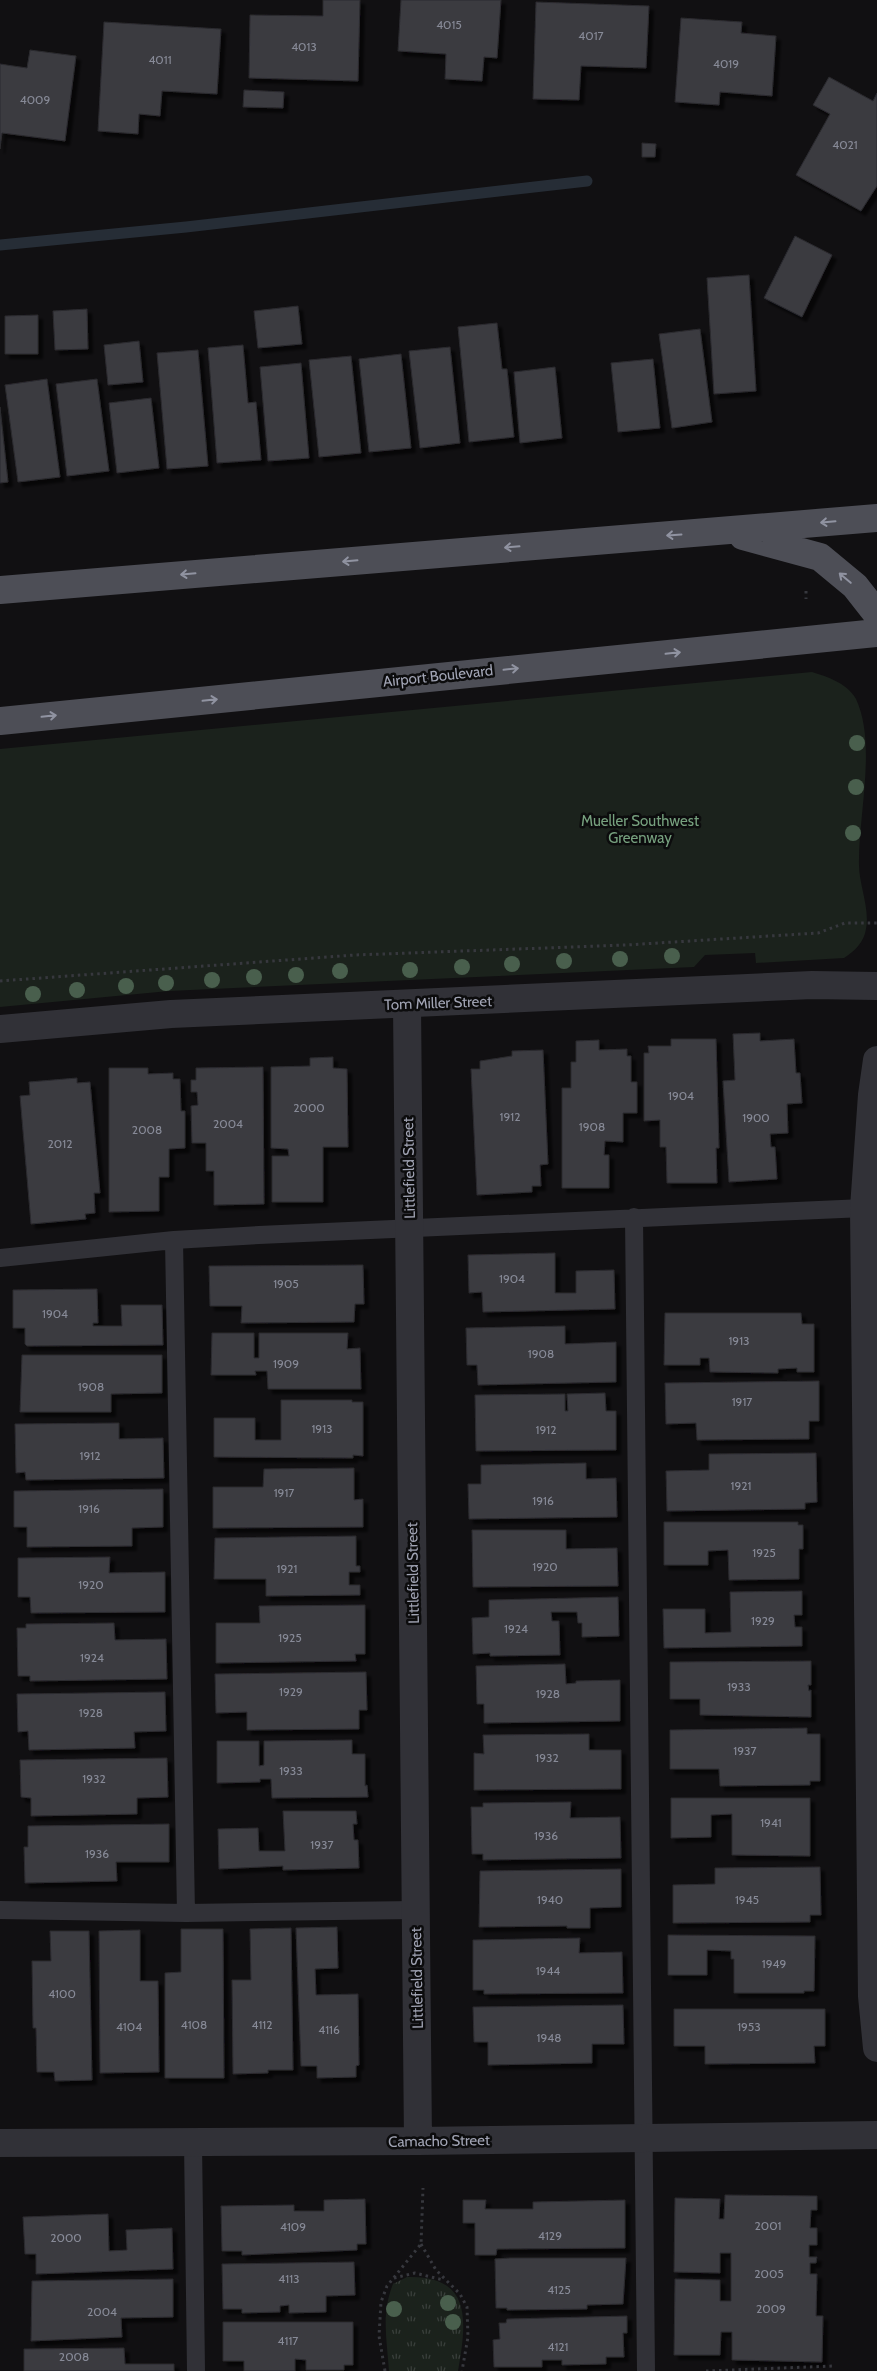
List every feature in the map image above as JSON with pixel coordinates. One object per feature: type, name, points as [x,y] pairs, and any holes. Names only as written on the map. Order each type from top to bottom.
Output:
[{"type":"main road","points":[[0,590],[877,518]]},
{"type":"main road","points":[[722,531],[820,557],[855,586],[877,614]]},
{"type":"main road","name":"Airport Boulevard","points":[[0,721],[877,633]]},
{"type":"street","name":"Tom Miller Street","points":[[0,1029],[171,1014],[406,1005],[812,985],[877,986]]},
{"type":"street","name":"Littlefield Street","points":[[406,1005],[418,2142]]},
{"type":"street","points":[[877,1060],[872,1095],[864,1208],[872,1996],[877,2048]]},
{"type":"street","name":"Camacho Street","points":[[0,2144],[418,2142],[877,2135]]},
{"type":"lane","points":[[0,1258],[174,1240],[634,1217],[864,1208]]},
{"type":"lane","points":[[634,1217],[646,2371]]},
{"type":"lane","points":[[174,1240],[186,1913]]},
{"type":"lane","points":[[0,1910],[186,1913],[416,1910]]},
{"type":"lane","points":[[193,2142],[196,2371]]},
{"type":"path","points":[[0,981],[355,955],[626,944],[808,934],[818,933],[845,923],[877,923]]},
{"type":"path","points":[[423,2188],[421,2244],[427,2256],[446,2282],[460,2294],[467,2307],[468,2337],[462,2371]]},
{"type":"path","points":[[385,2371],[379,2336],[381,2302],[387,2286],[421,2244]]},
{"type":"path","points":[[394,2278],[415,2273],[431,2275],[446,2282]]},
{"type":"path","points":[[706,2371],[833,2366]]},
{"type":"green space","name":"Mueller Southwest Greenway","points":[[812,672],[837,681],[852,693],[862,717],[865,737],[865,780],[859,865],[867,921],[865,934],[861,942],[844,958],[756,963],[755,953],[705,955],[694,967],[169,991],[0,1007],[0,749]]},
{"type":"green space","points":[[407,2277],[429,2279],[444,2284],[455,2293],[461,2306],[463,2320],[463,2336],[458,2371],[389,2371],[386,2317],[389,2295],[393,2284]]},
{"type":"building","points":[[323,0],[360,0],[358,81],[249,78],[250,15],[323,16]]},
{"type":"building","points":[[401,0],[501,0],[497,58],[484,57],[482,81],[445,79],[446,54],[398,51]]},
{"type":"building","points":[[536,2],[649,6],[646,68],[581,66],[579,100],[533,99]]},
{"type":"building","points":[[681,18],[742,22],[741,33],[776,36],[772,96],[720,92],[719,105],[675,102]]},
{"type":"building","points":[[104,22],[221,29],[217,94],[162,91],[160,116],[139,114],[138,134],[98,131]]},
{"type":"building","points":[[30,50],[76,56],[65,141],[2,133],[0,149],[0,64],[27,68]]},
{"type":"building","points":[[829,77],[873,101],[877,93],[877,186],[861,211],[796,175],[830,114],[813,105]]},
{"type":"building","points":[[244,90],[284,92],[283,108],[243,107]]},
{"type":"building","points":[[642,143],[656,144],[655,157],[642,157]]},
{"type":"building","points":[[795,236],[832,255],[802,317],[764,298]]},
{"type":"building","points":[[749,275],[756,391],[714,394],[707,278]]},
{"type":"building","points":[[298,306],[302,344],[258,348],[254,311]]},
{"type":"building","points":[[87,309],[88,349],[55,350],[53,311]]},
{"type":"building","points":[[38,315],[38,354],[5,354],[5,316]]},
{"type":"building","points":[[497,323],[502,369],[507,369],[514,437],[469,442],[458,327]]},
{"type":"building","points":[[700,329],[712,422],[672,428],[659,334]]},
{"type":"building","points":[[139,341],[143,382],[108,385],[104,345]]},
{"type":"building","points":[[243,345],[248,403],[256,402],[261,460],[217,463],[208,348]]},
{"type":"building","points":[[450,347],[460,443],[420,448],[409,351]]},
{"type":"building","points":[[198,350],[208,466],[167,469],[157,353]]},
{"type":"building","points":[[401,354],[411,448],[369,452],[359,359]]},
{"type":"building","points":[[351,356],[361,453],[319,457],[309,360]]},
{"type":"building","points":[[653,359],[660,428],[618,432],[611,363]]},
{"type":"building","points":[[301,363],[309,458],[268,461],[260,367]]},
{"type":"building","points":[[555,367],[562,438],[520,443],[514,372]]},
{"type":"building","points":[[47,379],[60,477],[18,482],[5,385]]},
{"type":"building","points":[[97,379],[109,471],[67,476],[56,384]]},
{"type":"building","points":[[151,398],[159,468],[117,473],[109,403]]},
{"type":"building","points":[[0,407],[8,482],[0,483]]},
{"type":"building","points":[[760,1033],[760,1041],[794,1039],[796,1073],[800,1073],[802,1103],[787,1104],[788,1133],[770,1134],[771,1147],[775,1147],[777,1179],[729,1182],[723,1081],[735,1080],[733,1034]]},
{"type":"building","points":[[671,1039],[716,1039],[719,1148],[716,1148],[717,1183],[667,1183],[666,1147],[660,1147],[660,1120],[644,1121],[644,1053],[649,1053],[648,1046],[671,1046]]},
{"type":"building","points":[[599,1040],[599,1050],[627,1049],[627,1056],[631,1056],[631,1082],[637,1082],[637,1113],[623,1113],[623,1142],[605,1141],[604,1155],[609,1155],[609,1188],[562,1188],[562,1088],[571,1088],[571,1062],[576,1062],[576,1041]]},
{"type":"building","points":[[543,1050],[548,1164],[540,1165],[541,1186],[532,1186],[532,1192],[477,1195],[471,1069],[480,1069],[480,1061],[512,1056],[512,1051]]},
{"type":"building","points":[[333,1057],[333,1068],[347,1069],[348,1147],[323,1147],[323,1202],[272,1202],[272,1156],[289,1156],[288,1149],[271,1148],[271,1067],[310,1066],[310,1058]]},
{"type":"building","points":[[263,1067],[264,1204],[214,1205],[214,1171],[206,1171],[206,1143],[192,1143],[191,1106],[198,1105],[197,1092],[191,1092],[191,1080],[196,1080],[196,1068]]},
{"type":"building","points":[[109,1068],[148,1068],[148,1074],[173,1073],[173,1079],[180,1079],[181,1111],[185,1111],[185,1148],[169,1149],[169,1177],[159,1177],[159,1211],[109,1212]]},
{"type":"building","points":[[77,1078],[77,1083],[90,1082],[100,1193],[94,1193],[95,1213],[85,1214],[86,1219],[31,1224],[20,1096],[30,1095],[29,1082]]},
{"type":"building","points":[[555,1253],[555,1293],[576,1293],[576,1271],[614,1270],[615,1309],[483,1312],[482,1292],[469,1293],[468,1255]]},
{"type":"building","points":[[363,1265],[364,1304],[355,1304],[354,1322],[241,1323],[242,1306],[210,1306],[209,1266]]},
{"type":"building","points":[[97,1289],[98,1323],[93,1323],[93,1326],[122,1326],[121,1305],[162,1305],[163,1345],[27,1346],[25,1344],[25,1328],[13,1328],[13,1290]]},
{"type":"building","points":[[665,1313],[801,1313],[802,1324],[814,1324],[814,1372],[797,1372],[797,1368],[778,1369],[778,1373],[710,1372],[709,1358],[700,1358],[700,1365],[664,1365]]},
{"type":"building","points":[[565,1326],[565,1344],[616,1342],[616,1382],[478,1385],[477,1365],[467,1365],[466,1328]]},
{"type":"building","points":[[212,1333],[254,1333],[254,1358],[259,1358],[259,1333],[348,1333],[347,1349],[360,1348],[361,1389],[268,1389],[267,1371],[255,1371],[256,1375],[211,1375]]},
{"type":"building","points":[[22,1355],[162,1355],[162,1393],[111,1394],[111,1412],[20,1412]]},
{"type":"building","points":[[819,1381],[819,1421],[809,1421],[809,1439],[697,1440],[696,1423],[666,1424],[665,1383]]},
{"type":"building","points":[[605,1393],[606,1411],[616,1411],[616,1450],[476,1451],[475,1395],[565,1394],[565,1411],[568,1411],[567,1394]]},
{"type":"building","points":[[281,1400],[352,1400],[352,1402],[363,1402],[363,1456],[353,1455],[353,1458],[214,1457],[214,1418],[255,1418],[255,1440],[281,1440]]},
{"type":"building","points":[[119,1423],[119,1439],[163,1438],[164,1478],[26,1480],[25,1472],[16,1473],[15,1424]]},
{"type":"building","points":[[816,1453],[817,1502],[805,1503],[805,1509],[667,1511],[666,1471],[709,1470],[709,1454]]},
{"type":"building","points":[[586,1463],[586,1479],[616,1478],[617,1517],[469,1519],[468,1484],[481,1484],[481,1465]]},
{"type":"building","points":[[354,1468],[354,1500],[363,1499],[363,1527],[213,1528],[213,1487],[263,1487],[264,1469]]},
{"type":"building","points":[[163,1489],[163,1527],[132,1528],[132,1546],[27,1547],[27,1527],[14,1527],[14,1491]]},
{"type":"building","points":[[664,1522],[798,1522],[798,1525],[803,1525],[803,1549],[799,1549],[799,1579],[729,1580],[728,1550],[708,1551],[708,1565],[664,1565]]},
{"type":"building","points":[[472,1530],[566,1530],[566,1549],[617,1548],[618,1586],[473,1587]]},
{"type":"building","points":[[356,1536],[356,1566],[360,1566],[360,1572],[349,1572],[349,1585],[360,1585],[360,1595],[266,1596],[266,1579],[214,1579],[215,1538]]},
{"type":"building","points":[[110,1557],[109,1573],[165,1572],[165,1612],[31,1613],[30,1597],[18,1597],[18,1558]]},
{"type":"building","points":[[802,1591],[802,1615],[794,1615],[795,1627],[802,1627],[802,1646],[664,1648],[663,1609],[705,1609],[705,1633],[731,1632],[730,1592]]},
{"type":"building","points":[[618,1597],[619,1636],[582,1637],[582,1623],[578,1623],[577,1612],[551,1612],[552,1621],[559,1621],[560,1655],[490,1656],[490,1653],[473,1654],[472,1618],[489,1617],[489,1600]]},
{"type":"building","points":[[365,1605],[365,1654],[355,1654],[356,1661],[216,1663],[216,1623],[260,1623],[259,1606]]},
{"type":"building","points":[[114,1623],[115,1640],[166,1639],[167,1679],[30,1681],[30,1676],[18,1676],[17,1628],[26,1628],[26,1624]]},
{"type":"building","points":[[811,1661],[811,1685],[808,1685],[809,1691],[811,1690],[811,1717],[700,1715],[700,1699],[670,1699],[670,1662]]},
{"type":"building","points":[[565,1664],[566,1684],[576,1683],[576,1681],[620,1680],[620,1721],[484,1723],[484,1704],[477,1704],[476,1666]]},
{"type":"building","points":[[366,1672],[367,1710],[359,1710],[359,1729],[247,1730],[247,1712],[216,1713],[215,1674]]},
{"type":"building","points":[[165,1692],[166,1731],[134,1732],[135,1748],[29,1750],[28,1731],[18,1732],[17,1694]]},
{"type":"building","points":[[807,1728],[807,1734],[820,1734],[820,1781],[810,1781],[810,1785],[720,1786],[719,1769],[670,1769],[670,1730]]},
{"type":"building","points":[[589,1734],[589,1750],[621,1750],[621,1789],[474,1790],[474,1753],[484,1754],[483,1735]]},
{"type":"building","points":[[352,1740],[352,1754],[365,1754],[365,1786],[367,1785],[368,1797],[272,1798],[271,1779],[260,1779],[260,1782],[217,1783],[217,1741],[259,1741],[259,1766],[264,1765],[264,1741]]},
{"type":"building","points":[[167,1758],[168,1797],[137,1798],[137,1814],[31,1816],[31,1798],[21,1797],[20,1760]]},
{"type":"building","points":[[671,1798],[810,1798],[810,1856],[732,1855],[732,1814],[711,1815],[711,1837],[671,1838]]},
{"type":"building","points":[[571,1802],[570,1818],[620,1817],[621,1858],[483,1860],[483,1854],[472,1854],[471,1807],[483,1807],[483,1803]]},
{"type":"building","points":[[283,1811],[356,1811],[357,1824],[353,1824],[354,1840],[358,1840],[359,1868],[283,1870],[283,1866],[219,1869],[218,1829],[258,1828],[259,1851],[285,1851]]},
{"type":"building","points":[[169,1824],[169,1862],[116,1862],[117,1881],[25,1883],[24,1847],[28,1847],[28,1826]]},
{"type":"building","points":[[820,1867],[821,1915],[810,1915],[810,1922],[673,1923],[673,1885],[715,1884],[715,1868]]},
{"type":"building","points":[[621,1869],[621,1907],[590,1908],[590,1928],[567,1928],[567,1926],[479,1927],[480,1871]]},
{"type":"building","points":[[337,1927],[338,1968],[315,1969],[316,1995],[358,1994],[359,2065],[356,2066],[356,2077],[317,2078],[317,2066],[301,2066],[296,1928]]},
{"type":"building","points":[[291,1928],[293,2070],[268,2070],[268,2073],[233,2074],[232,1980],[251,1980],[250,1929]]},
{"type":"building","points":[[181,1929],[223,1929],[224,2078],[165,2078],[165,1973],[181,1972]]},
{"type":"building","points":[[140,1930],[140,1981],[158,1981],[159,2072],[100,2073],[99,1931]]},
{"type":"building","points":[[50,1931],[89,1931],[92,2080],[55,2081],[54,2072],[37,2072],[36,2028],[33,2028],[32,1961],[51,1961]]},
{"type":"building","points":[[668,1935],[815,1936],[814,1991],[804,1991],[804,1993],[734,1993],[734,1959],[731,1959],[731,1951],[707,1950],[707,1975],[668,1975]]},
{"type":"building","points":[[580,1938],[579,1953],[622,1952],[623,1993],[484,1994],[484,1990],[473,1990],[473,1940]]},
{"type":"building","points":[[623,2005],[624,2044],[592,2044],[592,2063],[488,2065],[488,2042],[474,2042],[473,2007]]},
{"type":"building","points":[[674,2009],[825,2009],[825,2046],[814,2046],[815,2063],[705,2064],[705,2046],[674,2046]]},
{"type":"building","points":[[725,2195],[817,2196],[817,2210],[811,2210],[810,2228],[817,2228],[817,2245],[809,2245],[809,2257],[817,2257],[816,2263],[810,2263],[810,2274],[817,2274],[816,2316],[823,2316],[822,2362],[732,2360],[732,2332],[721,2332],[720,2355],[674,2355],[675,2279],[720,2280],[720,2301],[731,2301],[731,2253],[720,2253],[720,2273],[674,2272],[675,2198],[720,2199],[719,2219],[724,2219]]},
{"type":"building","points":[[365,2199],[366,2244],[357,2244],[357,2250],[242,2255],[242,2251],[222,2251],[221,2206],[294,2205],[294,2211],[324,2211],[324,2200]]},
{"type":"building","points":[[463,2200],[486,2200],[485,2209],[533,2209],[533,2202],[625,2200],[625,2248],[497,2249],[496,2255],[475,2255],[475,2223],[463,2223]]},
{"type":"building","points":[[108,2214],[109,2251],[127,2250],[126,2230],[172,2228],[173,2269],[36,2274],[36,2254],[25,2254],[23,2217]]},
{"type":"building","points":[[626,2258],[623,2304],[587,2305],[587,2309],[507,2310],[507,2308],[496,2308],[495,2259]]},
{"type":"building","points":[[354,2262],[355,2295],[326,2296],[326,2312],[289,2313],[289,2305],[280,2306],[280,2312],[242,2313],[242,2309],[223,2309],[222,2264]]},
{"type":"building","points":[[173,2279],[173,2317],[121,2318],[122,2337],[31,2341],[32,2281]]},
{"type":"building","points":[[627,2316],[627,2333],[623,2333],[624,2357],[606,2357],[606,2364],[562,2365],[562,2360],[542,2360],[542,2367],[494,2367],[493,2340],[500,2339],[499,2323],[506,2323],[507,2319]]},
{"type":"building","points":[[223,2322],[353,2322],[353,2365],[344,2365],[344,2370],[306,2370],[306,2360],[295,2359],[295,2371],[244,2371],[244,2361],[223,2361]]},
{"type":"building","points":[[124,2348],[125,2364],[174,2364],[174,2371],[24,2371],[24,2349]]},
{"type":"waterway","points":[[0,245],[186,227],[587,181]]}]
